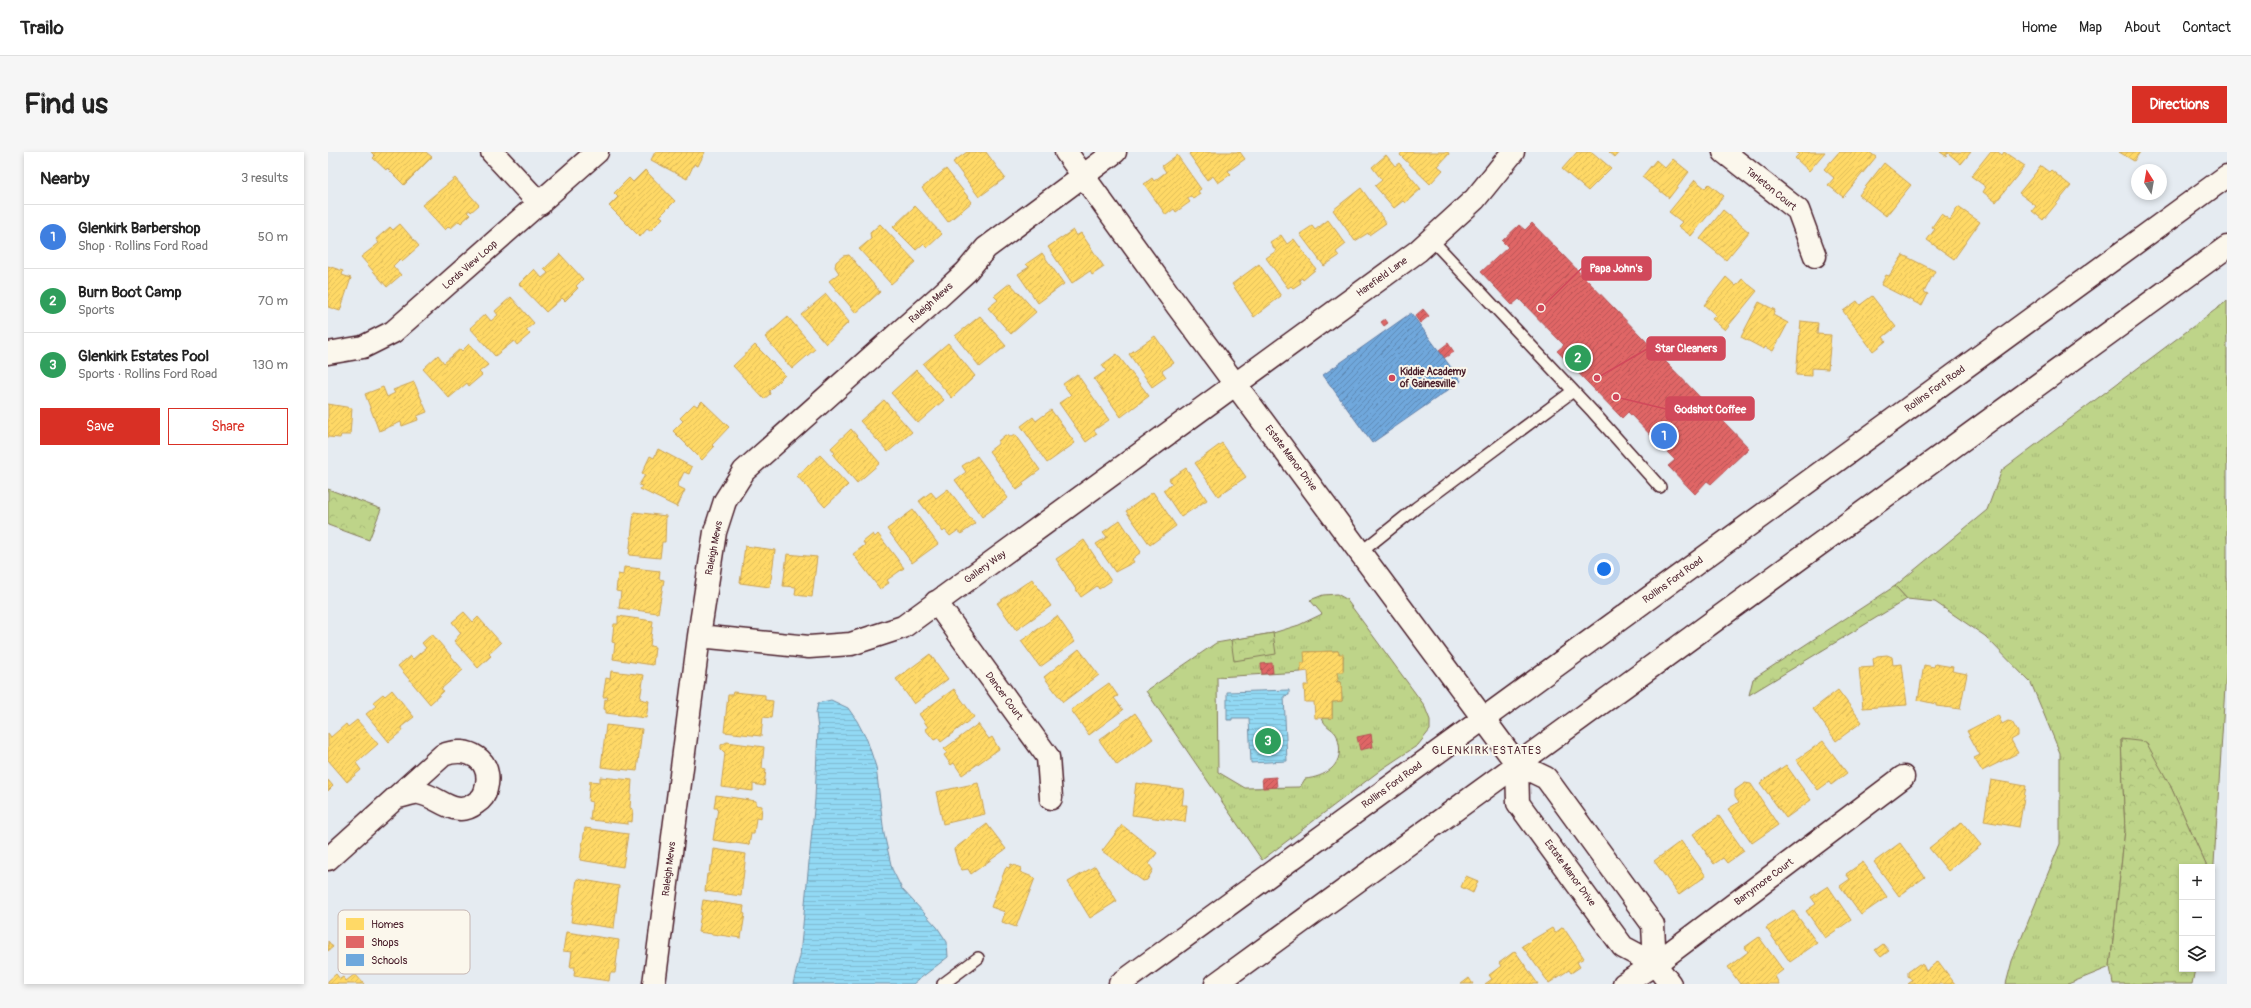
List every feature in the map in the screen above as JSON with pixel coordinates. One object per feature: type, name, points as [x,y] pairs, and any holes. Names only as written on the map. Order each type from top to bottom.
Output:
[{"type":"street","points":[[492,152],[540,204]]},
{"type":"street","name":"Lords View Loop","points":[[328,353],[364,347],[393,332],[540,204],[597,152]]},
{"type":"street","name":"Estate Manor Drive","points":[[1066,152],[1235,384],[1517,764],[1546,778],[1652,925],[1655,964]]},
{"type":"street","name":"Raleigh Mews","points":[[654,984],[699,636],[715,532],[725,501],[744,471],[951,286],[966,272],[986,248],[1115,152]]},
{"type":"street","name":"Harefield Lane","points":[[1235,384],[1418,251],[1475,199],[1513,152]]},
{"type":"street","name":"Tarleton Court","points":[[1724,152],[1798,210],[1815,256]]},
{"type":"street","name":"Rollins Ford Road","points":[[1120,984],[2227,176]]},
{"type":"street","points":[[1216,984],[2227,247]]},
{"type":"street","name":"Gallery Way","points":[[699,636],[809,647],[851,644],[903,627],[1235,384]]},
{"type":"street","name":"Dancer Court","points":[[936,602],[1048,757],[1051,798]]},
{"type":"street","name":"Estate Manor Drive","points":[[1517,764],[1518,803],[1623,946],[1655,964],[1670,984]]},
{"type":"street","name":"Barrymore Court","points":[[1624,984],[1655,964],[1902,778]]},
{"type":"street","points":[[328,859],[398,797]]},
{"type":"lane","points":[[1431,239],[1573,391],[1660,487]]},
{"type":"lane","points":[[1361,552],[1416,508],[1573,391]]},
{"type":"lane","points":[[943,984],[978,958]]},
{"type":"green space","points":[[2227,301],[2227,655],[2214,864],[2206,864],[2170,785],[2121,739],[2125,830],[2110,967],[2068,984],[2006,984],[2012,961],[2060,844],[2060,753],[2031,683],[1985,636],[1935,602],[1907,599],[1895,586],[1987,510],[2002,470]]},
{"type":"green space","points":[[328,489],[381,509],[369,540],[328,525]]},
{"type":"green space","points":[[1895,586],[1907,599],[1749,695],[1753,679]]},
{"type":"green space","points":[[1337,594],[1346,599],[1424,705],[1430,720],[1430,730],[1418,745],[1382,769],[1262,860],[1146,691],[1216,643],[1273,633],[1299,625],[1322,614],[1310,600],[1323,595]],"holes":[[[1338,651],[1339,654],[1343,655],[1343,671],[1337,672],[1336,682],[1341,682],[1342,701],[1332,702],[1332,718],[1322,718],[1338,738],[1340,752],[1331,769],[1319,776],[1305,779],[1300,787],[1245,788],[1218,772],[1217,677],[1301,672],[1301,663],[1305,663],[1305,652]]]},
{"type":"green space","points":[[1273,633],[1276,654],[1234,661],[1231,640]]},
{"type":"green space","points":[[2121,739],[2146,742],[2170,785],[2206,864],[2179,864],[2179,972],[2194,972],[2192,984],[2113,984],[2110,967],[2125,830]]},
{"type":"water","points":[[1289,690],[1289,695],[1284,696],[1287,761],[1251,763],[1249,718],[1232,718],[1232,720],[1227,720],[1227,692]]},
{"type":"water","points":[[831,700],[848,708],[867,740],[876,767],[884,834],[892,869],[902,889],[937,927],[947,942],[948,957],[913,984],[793,984],[800,956],[815,799],[818,729],[816,713],[818,703]]},
{"type":"building: Homes","points":[[371,152],[426,152],[432,157],[404,185],[387,168],[386,170],[373,158],[375,156]]},
{"type":"building: Homes","points":[[655,152],[705,152],[698,166],[694,164],[687,179],[651,160]]},
{"type":"building: Homes","points":[[967,152],[986,152],[1005,178],[979,197],[953,162]]},
{"type":"building: Homes","points":[[1191,152],[1240,152],[1245,159],[1228,171],[1231,174],[1218,183],[1213,176],[1207,180],[1189,154]]},
{"type":"building: Homes","points":[[1402,152],[1448,152],[1449,154],[1438,166],[1443,170],[1430,184],[1400,155]]},
{"type":"building: Homes","points":[[1577,152],[1592,152],[1611,168],[1588,191],[1562,169]]},
{"type":"building: Homes","points":[[1609,152],[1619,152],[1615,157]]},
{"type":"building: Homes","points":[[1796,152],[1825,152],[1809,171],[1795,158],[1799,154]]},
{"type":"building: Homes","points":[[1839,152],[1869,152],[1876,157],[1843,197],[1828,185],[1834,178],[1824,169]]},
{"type":"building: Homes","points":[[1940,152],[1971,152],[1961,164],[1948,153],[1946,156]]},
{"type":"building: Homes","points":[[1990,152],[1998,152],[2002,155],[2004,152],[2025,166],[1996,202],[1983,192],[1986,187],[1971,176]]},
{"type":"building: Homes","points":[[2119,152],[2140,152],[2134,161]]},
{"type":"building: Homes","points":[[1177,155],[1201,189],[1198,191],[1200,194],[1193,199],[1191,196],[1187,198],[1190,202],[1176,212],[1174,209],[1166,215],[1144,184],[1152,178],[1154,181],[1166,172],[1162,166]]},
{"type":"building: Homes","points":[[1386,155],[1395,166],[1399,163],[1421,189],[1405,203],[1403,201],[1394,208],[1375,186],[1382,180],[1372,167]]},
{"type":"building: Homes","points":[[1673,159],[1689,172],[1669,198],[1642,177],[1656,160],[1665,168]]},
{"type":"building: Homes","points":[[1884,163],[1911,185],[1886,216],[1859,195]]},
{"type":"building: Homes","points":[[2041,166],[2049,172],[2051,170],[2071,186],[2043,220],[2032,211],[2036,206],[2019,193]]},
{"type":"building: Homes","points":[[946,169],[972,202],[948,222],[922,188]]},
{"type":"building: Homes","points":[[645,170],[675,201],[660,216],[663,218],[650,231],[647,229],[640,237],[609,206],[618,197],[614,193],[629,178],[633,182]]},
{"type":"building: Homes","points":[[455,178],[479,205],[471,212],[470,210],[467,212],[470,215],[461,223],[459,221],[451,228],[449,226],[445,230],[422,205]]},
{"type":"building: Homes","points":[[1695,180],[1705,188],[1709,184],[1724,196],[1691,236],[1678,226],[1682,222],[1669,212]]},
{"type":"building: Homes","points":[[1361,188],[1386,223],[1369,235],[1368,233],[1355,241],[1333,210]]},
{"type":"building: Homes","points":[[915,206],[942,234],[927,248],[923,244],[916,250],[893,227]]},
{"type":"building: Homes","points":[[1958,207],[1980,222],[1954,259],[1927,240],[1935,229],[1932,227],[1941,214],[1950,220]]},
{"type":"building: Homes","points":[[1723,210],[1749,232],[1726,260],[1700,239]]},
{"type":"building: Homes","points":[[1328,220],[1346,244],[1336,252],[1339,256],[1324,266],[1300,234],[1312,226],[1315,230]]},
{"type":"building: Homes","points":[[400,224],[419,246],[402,261],[400,259],[393,266],[401,275],[387,287],[361,257],[379,243],[376,239],[390,227],[393,230]]},
{"type":"building: Homes","points":[[880,224],[916,262],[891,284],[859,249],[871,239],[870,233]]},
{"type":"building: Homes","points":[[1073,230],[1076,236],[1081,233],[1104,267],[1092,275],[1090,271],[1072,283],[1048,247]]},
{"type":"building: Homes","points":[[1281,235],[1287,244],[1294,239],[1316,269],[1303,280],[1302,278],[1299,280],[1301,283],[1293,288],[1291,286],[1288,288],[1266,258],[1276,251],[1270,242]]},
{"type":"building: Homes","points":[[1042,253],[1064,284],[1038,303],[1018,274],[1029,267],[1026,264]]},
{"type":"building: Homes","points":[[560,254],[583,279],[576,286],[578,288],[565,301],[562,298],[546,312],[519,284],[534,269],[542,278],[548,273],[544,269]]},
{"type":"building: Homes","points":[[849,255],[880,292],[856,313],[829,281],[839,273],[835,267],[836,262],[843,256]]},
{"type":"building: Homes","points":[[1903,255],[1935,271],[1924,292],[1928,294],[1922,306],[1881,285],[1886,275],[1889,276]]},
{"type":"building: Homes","points":[[1259,264],[1281,296],[1254,317],[1232,284]]},
{"type":"building: Homes","points":[[328,266],[343,271],[342,275],[351,278],[340,311],[328,307]]},
{"type":"building: Homes","points":[[1726,277],[1736,286],[1742,279],[1757,291],[1725,330],[1712,319],[1716,315],[1704,305]]},
{"type":"building: Homes","points":[[1010,283],[1036,312],[1011,334],[988,308],[998,300],[994,296]]},
{"type":"building: Homes","points":[[826,294],[849,322],[826,344],[801,315]]},
{"type":"building: Homes","points":[[1872,296],[1896,327],[1883,337],[1886,341],[1873,351],[1843,311],[1857,301],[1860,305]]},
{"type":"building: Homes","points":[[511,297],[534,323],[526,330],[530,334],[517,345],[514,341],[495,356],[470,328],[485,314],[491,321],[498,315],[495,311]]},
{"type":"building: Homes","points":[[1759,302],[1775,310],[1773,315],[1788,323],[1773,351],[1765,347],[1764,349],[1741,337]]},
{"type":"building: Homes","points":[[980,316],[1006,346],[980,367],[955,336]]},
{"type":"building: Homes","points":[[788,317],[815,349],[792,369],[765,337]]},
{"type":"building: Homes","points":[[1801,321],[1818,323],[1817,334],[1831,335],[1828,369],[1812,368],[1812,376],[1796,375]]},
{"type":"building: Homes","points":[[1155,336],[1174,363],[1162,371],[1166,377],[1152,387],[1129,354]]},
{"type":"building: Homes","points":[[948,343],[975,376],[952,398],[923,364]]},
{"type":"building: Homes","points":[[469,344],[488,365],[479,372],[482,375],[469,386],[467,383],[449,398],[423,369],[438,355],[444,363],[460,349],[462,351]]},
{"type":"building: Homes","points":[[755,345],[785,375],[769,391],[770,394],[764,399],[733,366]]},
{"type":"building: Homes","points":[[1117,354],[1149,396],[1121,417],[1094,379],[1106,371],[1102,365]]},
{"type":"building: Homes","points":[[916,370],[944,400],[918,423],[891,393]]},
{"type":"building: Homes","points":[[1077,374],[1109,420],[1094,430],[1097,434],[1086,442],[1059,403],[1071,395],[1063,384]]},
{"type":"building: Homes","points":[[414,382],[427,412],[417,416],[418,420],[402,426],[401,422],[379,431],[365,394],[383,387],[387,397],[395,393],[393,390]]},
{"type":"building: Homes","points":[[884,400],[912,432],[888,452],[860,421]]},
{"type":"building: Homes","points":[[702,401],[729,427],[712,445],[714,447],[702,460],[673,431],[683,421],[680,418],[694,404],[697,406]]},
{"type":"building: Homes","points":[[328,404],[352,408],[350,435],[341,435],[340,438],[328,437]]},
{"type":"building: Homes","points":[[1051,410],[1075,443],[1047,463],[1021,426],[1033,417],[1036,421]]},
{"type":"building: Homes","points":[[851,429],[880,463],[857,483],[833,455],[835,453],[831,448]]},
{"type":"building: Homes","points":[[1005,435],[1011,437],[1015,435],[1040,470],[1022,483],[1024,485],[1017,490],[989,451],[998,444],[998,441]]},
{"type":"building: Homes","points":[[1222,443],[1246,477],[1218,496],[1195,463]]},
{"type":"building: Homes","points":[[658,449],[692,467],[689,474],[684,472],[677,486],[685,490],[677,507],[640,489],[642,486],[639,485],[645,475],[642,473],[650,456],[654,458]]},
{"type":"building: Homes","points":[[820,455],[848,485],[825,507],[797,476]]},
{"type":"building: Homes","points":[[977,456],[1008,498],[982,517],[955,480],[966,472],[962,466]]},
{"type":"building: Homes","points":[[1186,468],[1207,500],[1181,517],[1163,490],[1172,484],[1169,479]]},
{"type":"building: Homes","points":[[948,489],[975,524],[961,534],[957,531],[950,536],[945,530],[943,532],[919,501],[931,492],[936,498]]},
{"type":"building: Homes","points":[[1153,492],[1176,526],[1150,545],[1126,511]]},
{"type":"building: Homes","points":[[913,510],[938,544],[912,563],[887,529]]},
{"type":"building: Homes","points":[[634,512],[666,516],[665,542],[662,542],[660,558],[629,555]]},
{"type":"building: Homes","points":[[1120,520],[1141,552],[1132,559],[1134,562],[1115,572],[1096,544],[1107,537],[1103,532]]},
{"type":"building: Homes","points":[[873,534],[875,537],[878,534],[904,568],[887,580],[889,583],[880,589],[853,554],[865,545],[863,542]]},
{"type":"building: Homes","points":[[1084,540],[1111,581],[1099,589],[1097,586],[1081,597],[1056,559]]},
{"type":"building: Homes","points":[[745,546],[775,550],[770,587],[740,583]]},
{"type":"building: Homes","points":[[787,554],[817,557],[812,597],[795,595],[796,587],[783,586]]},
{"type":"building: Homes","points":[[624,567],[660,571],[659,579],[664,580],[658,613],[619,608],[621,592],[616,591],[618,574],[623,575]]},
{"type":"building: Homes","points":[[1032,579],[1051,606],[1016,630],[997,603]]},
{"type":"building: Homes","points":[[464,612],[473,622],[478,617],[501,643],[489,654],[491,656],[478,668],[454,641],[461,633],[452,622]]},
{"type":"building: Homes","points":[[618,616],[653,621],[650,646],[655,647],[653,665],[613,659],[615,643],[612,642],[614,624],[618,624]]},
{"type":"building: Homes","points":[[1057,616],[1075,642],[1040,667],[1021,641]]},
{"type":"building: Homes","points":[[432,634],[463,670],[441,689],[444,691],[430,704],[398,666],[410,656],[413,659],[426,648],[422,643]]},
{"type":"building: Homes","points":[[1079,649],[1099,675],[1063,702],[1044,677]]},
{"type":"building: Homes","points":[[1338,651],[1339,654],[1343,654],[1343,672],[1337,672],[1338,680],[1336,682],[1341,682],[1342,701],[1332,702],[1332,718],[1315,718],[1314,702],[1305,702],[1304,685],[1309,685],[1308,671],[1301,672],[1301,663],[1305,663],[1304,652]]},
{"type":"building: Homes","points":[[930,654],[948,679],[914,704],[896,679]]},
{"type":"building: Homes","points":[[1887,655],[1892,657],[1893,665],[1902,664],[1907,705],[1863,708],[1859,668],[1874,667],[1873,659],[1877,656]]},
{"type":"building: Homes","points":[[1935,664],[1953,667],[1952,671],[1967,674],[1960,709],[1936,706],[1936,704],[1918,700],[1924,665],[1934,667]]},
{"type":"building: Homes","points":[[611,671],[644,675],[640,699],[649,701],[646,718],[606,713],[606,710],[604,709],[605,699],[607,700],[608,697],[603,697],[606,678],[610,679]]},
{"type":"building: Homes","points":[[1109,683],[1118,696],[1114,698],[1123,710],[1089,735],[1071,710]]},
{"type":"building: Homes","points":[[954,689],[974,717],[941,742],[938,738],[934,740],[925,729],[928,727],[919,714]]},
{"type":"building: Homes","points":[[392,690],[414,717],[401,727],[403,730],[389,742],[366,714],[376,706],[373,702],[383,694],[385,696]]},
{"type":"building: Homes","points":[[1838,690],[1862,722],[1836,741],[1813,709]]},
{"type":"building: Homes","points":[[733,692],[765,695],[765,700],[773,701],[771,718],[763,717],[761,736],[724,732],[728,695],[732,695]]},
{"type":"building: Homes","points":[[1135,713],[1153,739],[1117,765],[1099,740]]},
{"type":"building: Homes","points":[[1998,715],[2002,724],[2008,721],[2012,722],[2018,732],[2018,736],[2011,740],[2018,753],[1982,771],[1974,758],[1980,755],[1967,731]]},
{"type":"building: Homes","points":[[357,720],[378,744],[356,763],[361,770],[347,782],[328,760],[328,733],[331,737],[346,724],[348,727]]},
{"type":"building: Homes","points":[[978,724],[989,739],[992,737],[999,749],[962,775],[954,763],[951,765],[944,755],[947,753],[944,749]]},
{"type":"building: Homes","points":[[606,725],[642,729],[637,771],[601,767]]},
{"type":"building: Homes","points":[[1823,741],[1847,773],[1831,785],[1829,782],[1818,790],[1796,760]]},
{"type":"building: Homes","points":[[727,742],[764,747],[762,768],[766,769],[764,786],[753,784],[753,791],[721,787],[725,753],[721,749],[721,745]]},
{"type":"building: Homes","points":[[1786,765],[1811,800],[1786,818],[1760,783]]},
{"type":"building: Homes","points":[[600,777],[632,780],[630,808],[633,809],[632,822],[628,821],[628,824],[590,820],[592,802],[588,801],[590,781],[600,782]]},
{"type":"building: Homes","points":[[328,780],[333,786],[328,791]]},
{"type":"building: Homes","points":[[1991,780],[2026,786],[2019,827],[1984,821]]},
{"type":"building: Homes","points":[[978,783],[985,814],[943,824],[936,792]]},
{"type":"building: Homes","points":[[1136,783],[1184,789],[1182,805],[1187,805],[1185,822],[1132,815]]},
{"type":"building: Homes","points":[[1745,783],[1751,784],[1778,825],[1752,843],[1728,809],[1739,802],[1735,796],[1735,790]]},
{"type":"building: Homes","points":[[716,795],[756,801],[756,805],[762,806],[761,819],[756,818],[754,834],[751,834],[749,845],[713,840],[718,808],[714,808]]},
{"type":"building: Homes","points":[[1719,816],[1744,851],[1727,863],[1723,858],[1714,864],[1693,834]]},
{"type":"building: Homes","points":[[1962,822],[1981,845],[1948,871],[1929,848]]},
{"type":"building: Homes","points":[[987,824],[1006,849],[971,874],[968,869],[962,870],[958,864],[954,849]]},
{"type":"building: Homes","points":[[1122,825],[1157,853],[1149,864],[1153,870],[1147,880],[1143,881],[1102,851]]},
{"type":"building: Homes","points":[[585,828],[628,834],[623,867],[580,860]]},
{"type":"building: Homes","points":[[1681,841],[1706,876],[1679,895],[1654,861]]},
{"type":"building: Homes","points":[[1900,843],[1925,877],[1899,896],[1874,862]]},
{"type":"building: Homes","points":[[714,849],[746,854],[741,896],[705,891],[707,874],[709,874],[710,866],[712,866]]},
{"type":"building: Homes","points":[[1863,862],[1887,897],[1861,915],[1840,886],[1850,879],[1846,874]]},
{"type":"building: Homes","points":[[1011,864],[1021,868],[1020,872],[1035,878],[1016,927],[1002,922],[1005,912],[991,907],[1006,867],[1009,868]]},
{"type":"building: Homes","points":[[1095,866],[1117,901],[1090,918],[1068,882]]},
{"type":"building: Homes","points":[[1466,876],[1478,881],[1473,893],[1461,887]]},
{"type":"building: Homes","points":[[577,879],[619,886],[614,928],[571,922]]},
{"type":"building: Homes","points":[[1828,886],[1851,920],[1825,938],[1806,911],[1816,904],[1811,897]]},
{"type":"building: Homes","points":[[703,900],[744,906],[743,913],[745,914],[741,938],[698,932]]},
{"type":"building: Homes","points":[[1793,910],[1817,943],[1790,962],[1766,928]]},
{"type":"building: Homes","points":[[1563,927],[1584,958],[1577,962],[1580,967],[1571,973],[1569,970],[1549,983],[1522,946],[1552,928],[1555,933]]},
{"type":"building: Homes","points":[[566,932],[619,940],[615,973],[610,973],[609,981],[574,976],[575,967],[570,967],[572,952],[563,951]]},
{"type":"building: Homes","points":[[1759,937],[1783,970],[1775,976],[1779,984],[1740,984],[1728,967],[1748,952],[1745,947]]},
{"type":"building: Homes","points":[[328,941],[333,947],[328,951]]},
{"type":"building: Homes","points":[[1883,944],[1889,951],[1881,957],[1875,950]]},
{"type":"building: Homes","points":[[1515,951],[1538,984],[1485,984],[1492,979],[1489,975],[1501,966],[1499,963]]},
{"type":"building: Homes","points":[[1938,961],[1955,984],[1908,984],[1912,981],[1908,976],[1908,972],[1919,964],[1923,965],[1926,971]]},
{"type":"building: Homes","points":[[336,974],[340,979],[343,977],[346,981],[355,974],[364,984],[328,984],[328,981]]},
{"type":"building: Homes","points":[[1469,978],[1473,984],[1461,984]]},
{"type":"building: Shops","points":[[1532,223],[1749,448],[1711,484],[1707,481],[1695,494],[1668,466],[1675,460],[1628,412],[1622,418],[1557,351],[1564,345],[1519,299],[1512,305],[1481,272],[1508,247],[1502,241],[1519,225],[1525,230]]},
{"type":"building: Shops","points":[[1423,309],[1429,316],[1420,323],[1415,316]]},
{"type":"building: Shops","points":[[1385,319],[1388,323],[1384,326],[1381,322]]},
{"type":"building: Shops","points":[[1448,343],[1454,352],[1444,358],[1439,350]]},
{"type":"building: Shops","points":[[1272,663],[1273,673],[1262,674],[1261,664]]},
{"type":"building: Shops","points":[[1371,734],[1373,747],[1360,750],[1357,737]]},
{"type":"building: Shops","points":[[1276,777],[1277,787],[1263,788],[1262,778]]},
{"type":"building: Schools","name":"Kiddie Academy of Gainesville","points":[[1411,313],[1461,381],[1372,443],[1323,375]]},
{"type":"place","name":"Papa John's","points":[[1541,308]]},
{"type":"place","name":"Burn Boot Camp","points":[[1578,358]]},
{"type":"place","name":"Kiddie Academy of Gainesville","points":[[1392,378]]},
{"type":"place","name":"Star Cleaners","points":[[1597,378]]},
{"type":"place","name":"Godshot Coffee","points":[[1616,397]]},
{"type":"place","name":"Glenkirk Barbershop","points":[[1664,436]]},
{"type":"place","name":"Glenkirk Estates Pool","points":[[1268,741]]},
{"type":"district","name":"GLENKIRK ESTATES","points":[[1487,750]]}]
